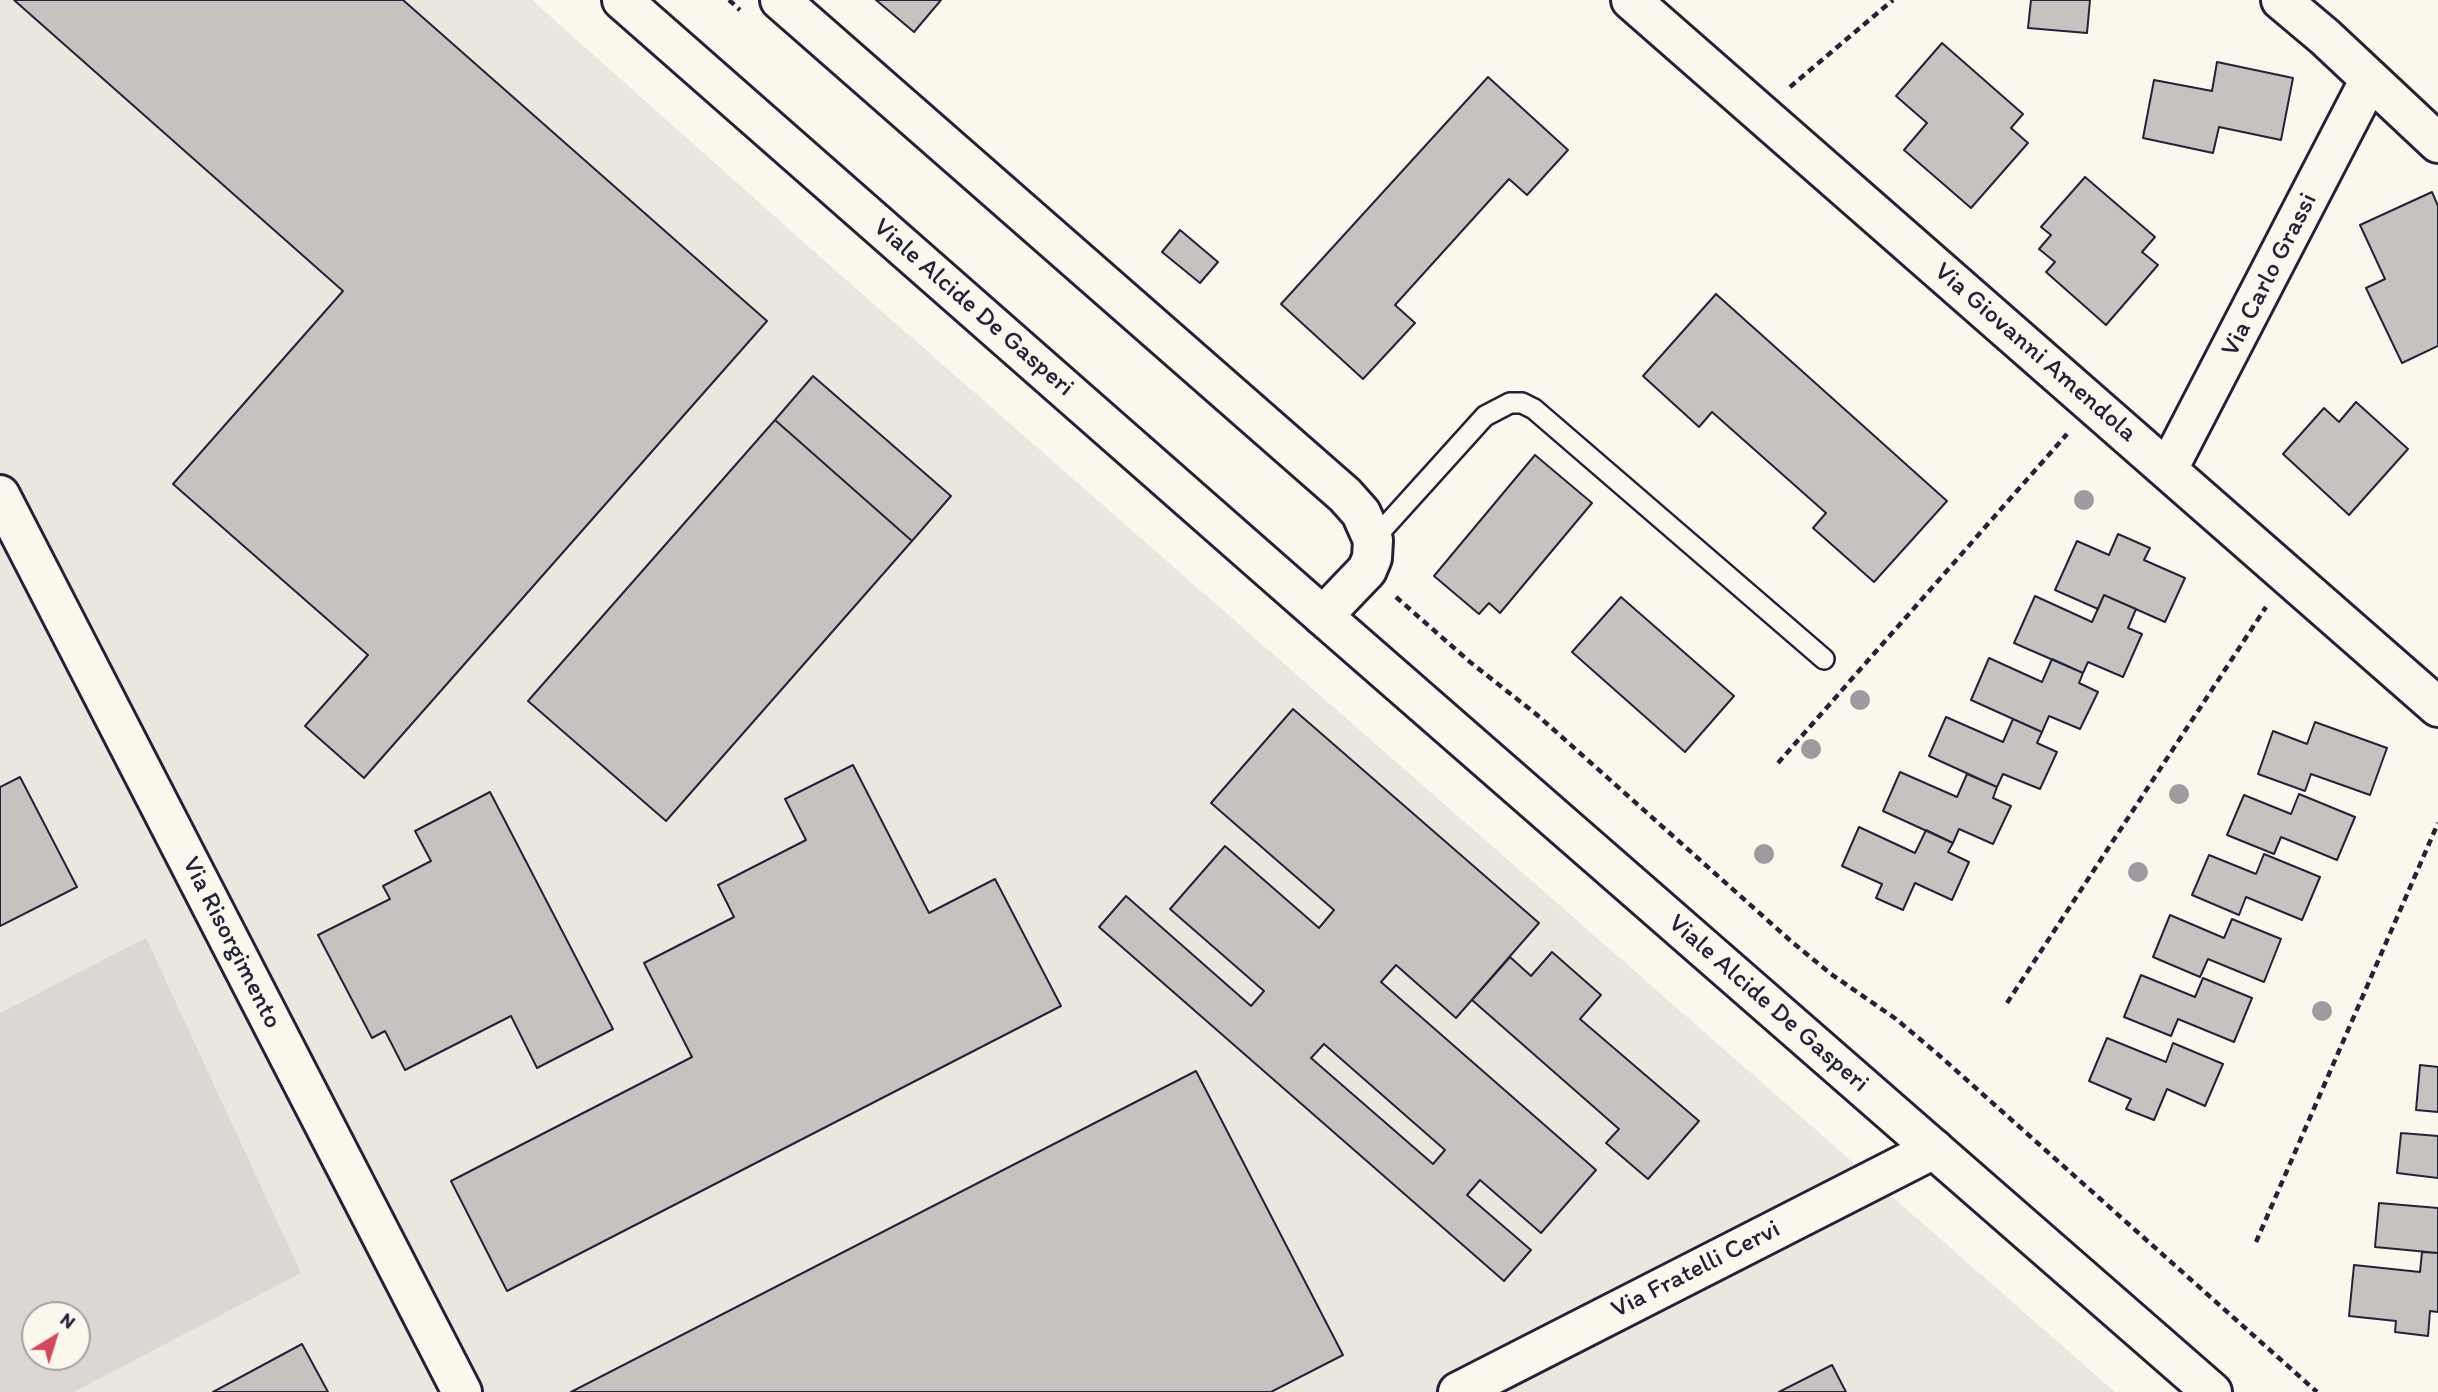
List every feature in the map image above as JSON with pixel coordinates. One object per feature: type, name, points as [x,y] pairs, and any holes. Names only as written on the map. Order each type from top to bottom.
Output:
[{"type":"street","name":"Viale Alcide De Gasperi","points":[[622,0],[2212,1392]]},
{"type":"street","name":"Via Giovanni Amendola","points":[[1631,0],[2438,707]]},
{"type":"street","points":[[2281,0],[2438,143]]},
{"type":"street","points":[[765,9],[1345,495],[1361,513],[1370,555],[1323,616]]},
{"type":"street","name":"Via Carlo Grassi","points":[[2168,469],[2370,79]]},
{"type":"street","name":"Via Risorgimento","points":[[0,495],[463,1392]]},
{"type":"street","name":"Via Fratelli Cervi","points":[[1458,1392],[1934,1149]]},
{"type":"lane","points":[[1370,555],[1485,416],[1510,403],[1522,403],[1534,409],[1824,659]]},
{"type":"path","points":[[729,0],[765,9]]},
{"type":"path","points":[[1783,92],[1893,0]]},
{"type":"path","points":[[1778,763],[2093,404]]},
{"type":"path","points":[[1370,555],[1470,662],[1536,714],[1792,942],[1831,974],[1896,1018],[2317,1392]]},
{"type":"path","points":[[2007,1003],[2287,574]]},
{"type":"path","points":[[2256,1242],[2438,823]]},
{"type":"shaded area","points":[[0,0],[532,0],[837,272],[2115,1392],[0,1392]]},
{"type":"shaded area","points":[[146,938],[301,1273],[74,1392],[0,1392],[0,1013]]},
{"type":"building","points":[[14,0],[403,0],[767,321],[364,778],[305,726],[368,655],[173,484],[343,291]]},
{"type":"building","points":[[876,0],[941,0],[914,32]]},
{"type":"building","points":[[2031,0],[2090,0],[2087,33],[2028,28]]},
{"type":"building","points":[[1942,43],[2023,114],[2011,128],[2028,143],[1971,208],[1904,150],[1927,123],[1896,96]]},
{"type":"building","points":[[2217,62],[2293,78],[2281,140],[2219,127],[2213,153],[2143,138],[2154,80],[2212,91]]},
{"type":"building","points":[[1488,77],[1568,150],[1527,195],[1509,179],[1395,305],[1415,323],[1363,379],[1281,304]]},
{"type":"building","points":[[2085,177],[2155,237],[2142,252],[2158,265],[2106,325],[2046,272],[2055,262],[2039,249],[2051,235],[2041,227]]},
{"type":"building","points":[[2432,192],[2438,206],[2438,346],[2402,363],[2366,288],[2385,279],[2360,225]]},
{"type":"building","points":[[1180,230],[1218,262],[1200,283],[1162,252]]},
{"type":"building","points":[[1716,294],[1947,501],[1874,582],[1813,528],[1826,513],[1712,412],[1699,427],[1643,376]]},
{"type":"building","points":[[813,376],[951,496],[912,541],[775,420]]},
{"type":"building","points":[[2356,402],[2408,449],[2349,515],[2283,454],[2324,408],[2339,422]]},
{"type":"building","points":[[775,420],[912,541],[666,821],[528,701]]},
{"type":"building","points":[[1535,455],[1592,503],[1500,613],[1489,603],[1479,614],[1434,576]]},
{"type":"building","points":[[2118,534],[2150,548],[2144,560],[2185,578],[2165,622],[2104,595],[2098,609],[2055,590],[2077,541],[2109,555]]},
{"type":"building","points":[[2104,595],[2136,609],[2128,628],[2142,634],[2123,677],[2088,662],[2083,673],[2014,643],[2035,596],[2092,622]]},
{"type":"building","points":[[1621,597],[1734,696],[1685,752],[1572,652]]},
{"type":"building","points":[[1989,658],[2042,682],[2052,659],[2083,673],[2079,683],[2098,692],[2080,729],[2049,716],[2042,732],[1971,700]]},
{"type":"building","points":[[1293,709],[1539,923],[1456,1018],[1396,965],[1381,982],[1596,1170],[1541,1233],[1480,1180],[1467,1195],[1531,1250],[1504,1281],[1099,927],[1126,896],[1251,1006],[1264,991],[1170,909],[1225,846],[1319,928],[1334,910],[1211,803]],"holes":[[[1324,1044],[1445,1150],[1433,1164],[1311,1058]]]},
{"type":"building","points":[[1946,717],[2003,742],[2013,719],[2042,732],[2037,743],[2057,752],[2040,789],[2003,774],[1997,787],[1929,756]]},
{"type":"building","points":[[2315,722],[2387,748],[2370,795],[2311,774],[2305,791],[2258,774],[2273,731],[2307,744]]},
{"type":"building","points":[[853,765],[929,913],[995,879],[1061,1006],[507,1291],[451,1181],[692,1057],[644,963],[734,917],[718,885],[806,840],[785,799]]},
{"type":"building","points":[[1900,772],[1957,797],[1967,774],[1997,787],[1993,798],[2011,806],[1993,844],[1959,829],[1953,843],[1883,811]]},
{"type":"building","points":[[20,777],[77,887],[0,926],[0,787]]},
{"type":"building","points":[[490,792],[613,1029],[537,1068],[511,1016],[405,1070],[385,1031],[372,1038],[318,935],[390,899],[383,886],[431,861],[415,831]]},
{"type":"building","points":[[2299,794],[2355,817],[2337,860],[2281,837],[2274,854],[2227,835],[2244,795],[2291,814]]},
{"type":"building","points":[[1859,827],[1915,853],[1926,830],[1953,843],[1948,852],[1969,862],[1952,900],[1915,883],[1903,910],[1876,898],[1882,884],[1842,866]]},
{"type":"building","points":[[2264,854],[2320,877],[2302,920],[2246,897],[2239,915],[2192,895],[2209,855],[2256,874]]},
{"type":"building","points":[[2170,915],[2224,938],[2232,919],[2281,939],[2264,982],[2208,959],[2200,977],[2153,957]]},
{"type":"building","points":[[1552,952],[1601,995],[1580,1019],[1699,1121],[1648,1179],[1606,1143],[1619,1129],[1472,1000],[1510,957],[1531,976]]},
{"type":"building","points":[[2141,975],[2195,997],[2203,978],[2252,998],[2234,1042],[2178,1019],[2171,1036],[2124,1017]]},
{"type":"building","points":[[2107,1038],[2166,1062],[2173,1043],[2223,1064],[2205,1106],[2167,1089],[2154,1120],[2126,1109],[2131,1099],[2089,1081]]},
{"type":"building","points":[[2420,1065],[2438,1067],[2438,1112],[2416,1110]]},
{"type":"building","points":[[1196,1071],[1343,1355],[1271,1392],[571,1392]]},
{"type":"building","points":[[2401,1133],[2438,1136],[2438,1178],[2397,1173]]},
{"type":"building","points":[[2379,1203],[2438,1208],[2438,1253],[2375,1247]]},
{"type":"building","points":[[2422,1252],[2438,1253],[2438,1312],[2430,1311],[2428,1336],[2395,1332],[2396,1321],[2349,1316],[2354,1265],[2420,1272]]},
{"type":"building","points":[[302,1344],[328,1392],[213,1392]]},
{"type":"building","points":[[1832,1365],[1846,1392],[1779,1392]]}]
